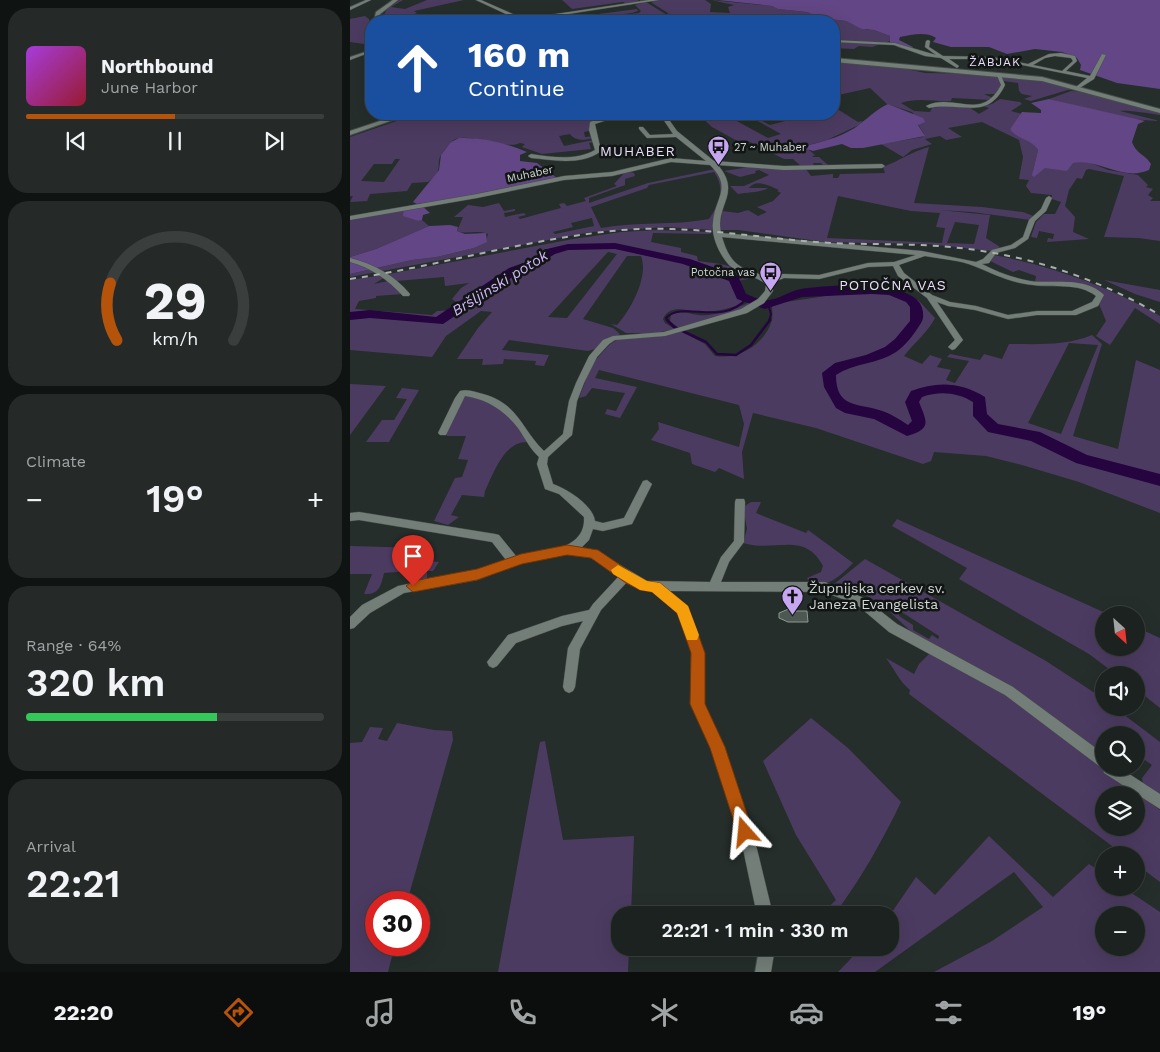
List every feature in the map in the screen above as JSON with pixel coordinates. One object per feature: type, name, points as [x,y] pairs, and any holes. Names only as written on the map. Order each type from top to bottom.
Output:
[{"type":"street","points":[[350,9],[369,0]]},
{"type":"street","points":[[379,15],[383,8],[396,0]]},
{"type":"street","points":[[478,0],[512,15]]},
{"type":"street","points":[[555,15],[657,0]]},
{"type":"street","points":[[840,41],[895,44],[918,53],[942,57],[992,58],[1092,78]]},
{"type":"street","points":[[928,41],[926,46],[957,67]]},
{"type":"street","points":[[350,59],[365,53]]},
{"type":"street","points":[[1028,66],[1043,56],[1064,55],[1073,57],[1075,61],[1064,71]]},
{"type":"street","points":[[1078,88],[1092,78],[1104,56]]},
{"type":"street","points":[[840,61],[944,72],[998,74],[1042,79],[1160,111]]},
{"type":"street","points":[[929,106],[950,103],[980,106],[994,102],[1003,85],[998,74]]},
{"type":"street","points":[[350,134],[390,120]]},
{"type":"street","name":"Muhaber","points":[[532,156],[555,159],[592,155],[598,151],[598,143],[591,130],[592,122],[599,120]]},
{"type":"street","points":[[667,120],[676,135],[711,162],[723,177],[726,190],[716,219],[726,257],[733,266],[769,282],[783,276],[819,277],[868,265],[895,264],[925,254]]},
{"type":"street","points":[[641,128],[649,140],[676,135]]},
{"type":"street","name":"Muhaber","points":[[351,217],[477,196],[564,178],[612,174],[671,160],[784,168],[882,166]]},
{"type":"street","points":[[976,264],[986,261],[992,253],[1000,249],[1013,247],[1026,238],[1032,220],[1044,210],[1049,198]]},
{"type":"street","points":[[719,235],[925,254],[976,264],[990,272],[1038,284],[1082,286],[1095,290],[1100,294],[1095,304],[1072,313],[1037,313],[1008,317],[976,308],[948,304],[928,296]]},
{"type":"street","points":[[350,260],[385,273],[406,294]]},
{"type":"street","points":[[895,264],[901,274],[928,296],[959,340],[952,348]]},
{"type":"street","points":[[350,624],[366,609],[402,589],[477,575],[514,562],[567,550],[576,546],[585,537],[590,524],[589,514],[564,491],[549,486],[542,464],[544,456],[567,435],[573,401],[593,356],[606,342],[622,336],[651,335],[676,331],[744,311],[758,303],[769,291],[769,282]]},
{"type":"street","points":[[443,433],[458,398],[463,393],[470,393],[496,402],[506,408],[528,435],[533,448],[544,456]]},
{"type":"street","points":[[590,524],[603,527],[628,521],[647,484]]},
{"type":"street","points":[[713,588],[725,560],[739,542],[740,502]]},
{"type":"street","points":[[350,517],[395,521],[495,538],[514,562]]},
{"type":"street","points":[[585,537],[593,554]]},
{"type":"street","points":[[567,550],[593,554],[645,586],[713,588],[825,587],[860,601],[893,628],[1009,691],[1095,756]]},
{"type":"street","points":[[569,687],[574,648],[593,614],[626,576]]},
{"type":"street","points":[[655,587],[683,610],[698,653],[698,704],[717,747],[750,849],[763,906]]},
{"type":"street","points":[[493,662],[512,639],[562,621],[593,614]]},
{"type":"street","points":[[1121,776],[1160,802]]},
{"type":"street","points":[[763,972],[765,956]]},
{"type":"shaded area","points":[[400,0],[403,0],[391,7],[405,9],[427,0],[464,0],[414,11],[417,13],[411,15],[384,15],[387,9]]},
{"type":"shaded area","points":[[562,0],[638,0],[639,2],[630,5],[623,2],[572,9]]},
{"type":"shaded area","points":[[652,0],[705,0],[711,4],[710,12],[730,13],[728,7],[734,5],[711,0],[772,6],[778,9],[807,12],[814,15],[668,15],[652,3]]},
{"type":"shaded area","points":[[718,0],[1160,0],[1160,89],[1117,83],[1080,70],[1081,65],[1077,58],[1062,52],[1035,49],[1007,54],[989,47],[951,47],[933,42],[936,38],[927,35],[918,34],[900,37],[899,40],[913,47],[911,50],[900,48],[890,43],[890,36],[874,30],[862,29],[846,21],[840,20],[840,15],[814,15],[807,12],[778,9],[772,6]]},
{"type":"shaded area","points":[[646,2],[667,15],[624,15],[639,13],[641,11],[635,5]]},
{"type":"shaded area","points":[[637,9],[638,11],[616,15],[591,15]]},
{"type":"shaded area","points":[[365,16],[365,44],[350,42],[350,19]]},
{"type":"shaded area","points":[[840,20],[890,36],[890,41],[872,47],[859,46],[854,49],[840,48]]},
{"type":"shaded area","points":[[840,62],[898,67],[925,73],[989,74],[999,77],[1001,86],[998,94],[984,94],[993,98],[992,100],[952,98],[951,101],[920,100],[901,103],[914,111],[930,112],[932,108],[947,106],[969,107],[979,114],[989,108],[983,106],[992,104],[1000,99],[1020,102],[1022,104],[1011,111],[1022,114],[1010,129],[1032,143],[1038,150],[1033,171],[1038,172],[1045,168],[1081,161],[1108,170],[1138,175],[1148,185],[1146,187],[1153,189],[1148,195],[1153,198],[1150,201],[1160,201],[1160,241],[1104,237],[1124,176],[1089,169],[1086,170],[1082,179],[1077,178],[1069,190],[1065,206],[1075,217],[1073,232],[1089,239],[1047,242],[1048,238],[1053,239],[1054,234],[1039,231],[1037,238],[1031,237],[1036,222],[1044,214],[1055,214],[1061,202],[1052,199],[1052,195],[1031,193],[1026,186],[1029,180],[1019,179],[1023,157],[1019,140],[982,122],[948,128],[962,137],[946,140],[940,136],[925,139],[932,144],[912,150],[903,157],[881,144],[923,137],[924,134],[918,124],[921,123],[912,112],[887,104],[870,88],[840,95]]},
{"type":"shaded area","points":[[1015,76],[1055,83],[1071,89],[1031,101],[1024,99],[1032,96],[1022,94],[1019,91],[1018,83],[1004,81],[1001,77]]},
{"type":"shaded area","points":[[1071,91],[1087,92],[1160,113],[1160,115],[1120,111],[1160,121],[1128,119],[1049,99]]},
{"type":"shaded area","points":[[1049,99],[1145,121],[1138,124],[1132,142],[1136,150],[1151,164],[1149,170],[1139,173],[1120,172],[1083,162],[1073,163],[1067,171],[1045,168],[1034,177],[1032,175],[1038,150],[1032,143],[1016,135],[1010,129],[1022,112],[1041,113],[1041,110],[1031,103]]},
{"type":"shaded area","points":[[888,104],[923,118],[925,122],[918,125],[925,136],[863,148],[851,148],[842,144],[813,151],[807,149],[809,145],[849,131]]},
{"type":"shaded area","points":[[840,111],[858,122],[862,121],[861,124],[827,140],[809,145],[809,150],[815,155],[812,157],[819,157],[828,165],[813,163],[814,166],[802,167],[793,159],[784,159],[748,141],[741,143],[712,127],[704,120],[735,120],[768,138],[781,134],[756,120],[770,125],[789,120],[840,120]]},
{"type":"shaded area","points":[[400,120],[606,120],[592,124],[594,130],[584,132],[585,137],[596,136],[590,139],[579,139],[570,134],[559,136],[564,146],[593,140],[594,142],[589,143],[591,149],[542,154],[522,147],[525,144],[520,143],[513,145],[465,138],[457,139],[451,142],[441,155],[438,170],[428,182],[412,183],[407,191],[370,194],[367,201],[350,202],[353,196],[350,196],[350,137]],"holes":[[[395,159],[400,159],[384,182],[361,181],[374,164],[392,164]]]},
{"type":"shaded area","points":[[459,138],[494,141],[527,152],[520,155],[520,161],[537,163],[557,178],[518,187],[513,186],[482,196],[417,204],[413,202],[439,170],[441,155],[451,142]]},
{"type":"shaded area","points":[[929,147],[914,203],[982,207],[1023,212],[1036,217],[1030,220],[972,212],[939,210],[990,215],[986,238],[1000,247],[992,251],[928,244],[825,242],[738,230],[720,230],[722,211],[738,213],[748,210],[758,216],[767,212],[757,207],[773,201],[781,193],[777,191],[779,190],[759,183],[749,188],[768,188],[758,192],[738,194],[730,186],[744,186],[769,175],[759,170],[755,171],[756,173],[740,177],[724,171],[749,167],[805,168],[811,176],[833,174],[833,178],[838,178],[840,174],[885,173],[883,167]],"holes":[[[838,196],[911,211],[940,213],[936,227],[945,228],[942,243],[827,238]],[[955,222],[979,225],[974,244],[947,243]]]},
{"type":"shaded area","points":[[715,169],[724,185],[712,230],[666,227],[591,232],[350,277],[350,274],[412,260],[437,257],[474,248],[486,242],[488,234],[457,231],[463,217],[454,217],[468,205],[483,207],[499,203],[504,211],[515,209],[515,211],[504,213],[505,217],[524,213],[526,215],[518,217],[520,219],[561,208],[559,204],[564,203],[567,206],[586,201],[584,198],[617,186],[614,184],[626,171],[634,173],[635,176],[625,179],[625,185],[589,198],[589,203],[648,183]],"holes":[[[714,172],[720,184],[720,196],[716,208],[709,219],[601,228],[591,207],[647,188],[649,185]],[[592,218],[594,226],[555,234],[553,232],[573,227],[571,223]]]},
{"type":"shaded area","points":[[421,205],[430,213],[423,215],[422,220],[418,221],[403,216],[404,209]]},
{"type":"shaded area","points":[[404,209],[407,217],[418,221],[422,220],[429,226],[376,249],[350,257],[350,219]]},
{"type":"shaded area","points":[[450,225],[458,227],[457,231],[465,234],[486,233],[487,242],[474,248],[437,257],[412,260],[350,274],[350,257],[376,249],[429,226]]},
{"type":"shaded area","points":[[657,230],[711,232],[710,234],[653,233],[651,242],[681,248],[681,252],[697,256],[698,261],[726,265],[738,270],[749,279],[737,281],[732,287],[737,297],[744,302],[731,308],[711,312],[677,309],[671,311],[663,319],[665,323],[675,329],[655,333],[626,333],[611,324],[617,325],[628,311],[641,283],[643,273],[641,256],[627,256],[583,319],[613,328],[620,334],[598,348],[588,351],[509,340],[502,350],[549,355],[544,366],[535,365],[536,361],[504,359],[503,364],[482,365],[483,359],[457,359],[478,328],[492,312],[481,311],[446,336],[432,357],[350,350],[350,280],[384,275],[385,277],[374,284],[388,281],[403,294],[376,296],[376,298],[359,301],[355,309],[432,315],[437,311],[452,310],[457,303],[452,299],[461,288],[469,283],[445,286],[444,277],[396,281],[389,274],[573,239],[621,232]],"holes":[[[608,252],[617,254],[567,318],[548,317]]]},
{"type":"shaded area","points":[[994,255],[1057,271],[1097,285],[1160,316],[1160,324],[1135,308],[1110,345],[1096,336],[1106,321],[1099,304],[1100,292],[1090,287],[1035,282],[1036,276],[1019,270],[1013,272],[990,261]]},
{"type":"shaded area","points":[[1104,280],[1160,290],[1160,302],[1135,294]]},
{"type":"shaded area","points":[[878,291],[895,293],[902,296],[914,307],[911,323],[904,335],[894,343],[882,350],[829,370],[827,381],[830,392],[834,401],[844,410],[872,416],[887,422],[904,433],[910,434],[920,427],[920,417],[915,402],[921,396],[935,390],[944,389],[961,392],[975,399],[978,418],[992,429],[1034,438],[1076,459],[1159,482],[1158,479],[1077,454],[1032,432],[1003,428],[988,423],[983,412],[984,400],[966,389],[946,385],[925,388],[916,393],[908,400],[909,407],[917,420],[915,426],[907,428],[876,412],[855,409],[841,403],[832,374],[846,366],[886,355],[903,343],[919,320],[920,313],[915,301],[918,300],[935,318],[925,333],[904,356],[922,364],[930,355],[942,359],[937,367],[951,370],[946,380],[955,383],[969,361],[947,357],[950,354],[980,360],[984,354],[1002,359],[1009,344],[1062,343],[1092,335],[1102,344],[1073,436],[1118,449],[1136,360],[1160,370],[1160,513],[1079,482],[986,456],[934,452],[931,461],[923,464],[816,428],[753,413],[742,452],[744,479],[719,468],[715,472],[692,464],[690,453],[651,440],[659,429],[658,422],[739,447],[744,424],[739,405],[599,370],[595,378],[637,387],[620,418],[605,414],[607,409],[616,411],[625,393],[592,388],[586,396],[579,398],[592,364],[609,345],[618,339],[680,331],[705,344],[715,356],[724,357],[742,353],[757,343],[769,329],[772,320],[772,304],[853,292]],"holes":[[[1069,343],[1098,345],[1061,434],[1028,423]]]},
{"type":"shaded area","points":[[750,302],[756,304],[738,312],[679,328],[670,321],[671,314],[675,313],[711,315]]},
{"type":"shaded area","points":[[350,384],[386,386],[350,435]]},
{"type":"shaded area","points":[[402,388],[419,390],[389,442],[366,442],[382,420],[394,420],[407,399],[396,398]]},
{"type":"shaded area","points":[[468,394],[484,400],[513,418],[527,442],[519,443],[506,452],[492,475],[484,497],[462,495],[451,515],[459,517],[448,525],[434,521],[455,478],[462,477],[468,460],[458,459],[466,436],[447,436],[446,433],[462,398]]},
{"type":"shaded area","points":[[751,502],[761,502],[756,513],[806,533],[808,530],[853,563],[834,580],[817,585],[810,584],[807,578],[821,572],[823,566],[815,555],[807,549],[788,545],[766,546],[743,543],[747,529],[743,507]]},
{"type":"shaded area","points":[[897,519],[1095,608],[1095,656],[1145,656],[1145,631],[1160,638],[1160,708],[1145,696],[1145,666],[1105,666],[1089,654],[959,579],[967,568],[892,526]]},
{"type":"shaded area","points":[[350,546],[422,548],[418,560],[439,562],[433,571],[427,571],[427,579],[409,582],[410,571],[384,573],[378,589],[373,593],[364,594],[372,574],[350,574]]},
{"type":"shaded area","points":[[865,559],[1046,661],[1095,693],[1095,716],[1126,716],[1139,726],[1095,726],[1095,751],[917,637],[892,614],[887,606],[848,587],[835,589],[833,585]],"holes":[[[900,611],[939,636],[938,639],[932,635],[929,639],[913,630],[913,625],[899,616]]]},
{"type":"shaded area","points":[[929,654],[944,659],[1004,694],[1095,762],[1095,776],[1114,776],[1128,786],[1095,786],[1095,833],[909,694],[910,690],[886,658],[914,674],[919,664]]},
{"type":"shaded area","points":[[811,718],[848,748],[901,802],[870,860],[840,906],[830,906],[836,900],[796,835],[763,761]]},
{"type":"shaded area","points":[[397,723],[434,730],[452,731],[453,740],[410,891],[365,891],[365,956],[392,956],[388,972],[350,972],[350,743],[362,742],[370,727],[383,728],[378,739],[387,741]]},
{"type":"shaded area","points":[[1145,731],[1160,742],[1160,797],[1143,785],[1142,778],[1152,765],[1145,760]]},
{"type":"shaded area","points":[[545,741],[563,840],[634,836],[631,906],[611,906],[611,956],[629,956],[628,972],[498,972],[540,742]]},
{"type":"shaded area","points":[[1145,799],[1160,810],[1160,882],[1145,871],[1145,846],[1112,846],[1099,836],[1145,836]]},
{"type":"shaded area","points":[[989,836],[1053,897],[1089,864],[1095,868],[1095,896],[1136,896],[1160,912],[1160,972],[934,972],[992,941],[1043,907],[1014,872],[899,955],[899,906],[896,906],[916,877],[935,895]]},
{"type":"shaded area","points":[[853,956],[897,956],[875,972],[838,972]]},
{"type":"building","name":"Župnijska cerkev sv. Janeza Evangelista","points":[[791,608],[791,611],[807,611],[808,622],[788,622],[779,618],[779,613]]},
{"type":"waterway","name":"Bršljinski potok","points":[[350,316],[370,314],[438,321],[513,271],[533,263],[551,251],[568,247],[615,246],[686,261],[734,279],[741,296],[765,305],[801,293],[891,291],[910,299],[916,307],[916,321],[900,342],[890,350],[871,358],[840,366],[829,373],[830,385],[841,405],[850,410],[868,412],[879,416],[907,431],[918,426],[919,421],[912,402],[916,394],[932,389],[949,388],[973,395],[980,400],[980,416],[993,428],[1035,436],[1082,459],[1160,480]]},
{"type":"waterway","points":[[668,321],[666,318],[673,313],[682,311],[727,311],[747,298]]},
{"type":"waterway","points":[[768,304],[771,314],[769,321]]},
{"type":"waterway","points":[[668,321],[674,327],[706,342],[717,354],[736,355],[751,345],[770,320]]},
{"type":"railway","points":[[350,279],[579,235],[636,229],[708,231],[803,241],[921,245],[987,252],[1039,263],[1064,271],[1113,290],[1160,315]]},
{"type":"slow traffic","points":[[618,570],[630,579],[645,586],[655,587],[683,610],[692,635]]},
{"type":"place","name":"27 ~ Muhaber","points":[[718,166]]},
{"type":"place","name":"Potočna vas","points":[[771,291]]},
{"type":"place","name":"Župnijska cerkev sv. Janeza Evangelista","points":[[793,615]]},
{"type":"district","name":"ŽABJAK","points":[[995,62]]},
{"type":"district","name":"MUHABER","points":[[638,151]]},
{"type":"district","name":"POTOČNA VAS","points":[[893,285]]},
{"type":"route","points":[[413,586],[477,575],[521,559],[567,550],[580,550],[593,554],[630,579],[645,586],[655,587],[683,610],[698,653],[698,704],[717,747],[745,832]]}]
